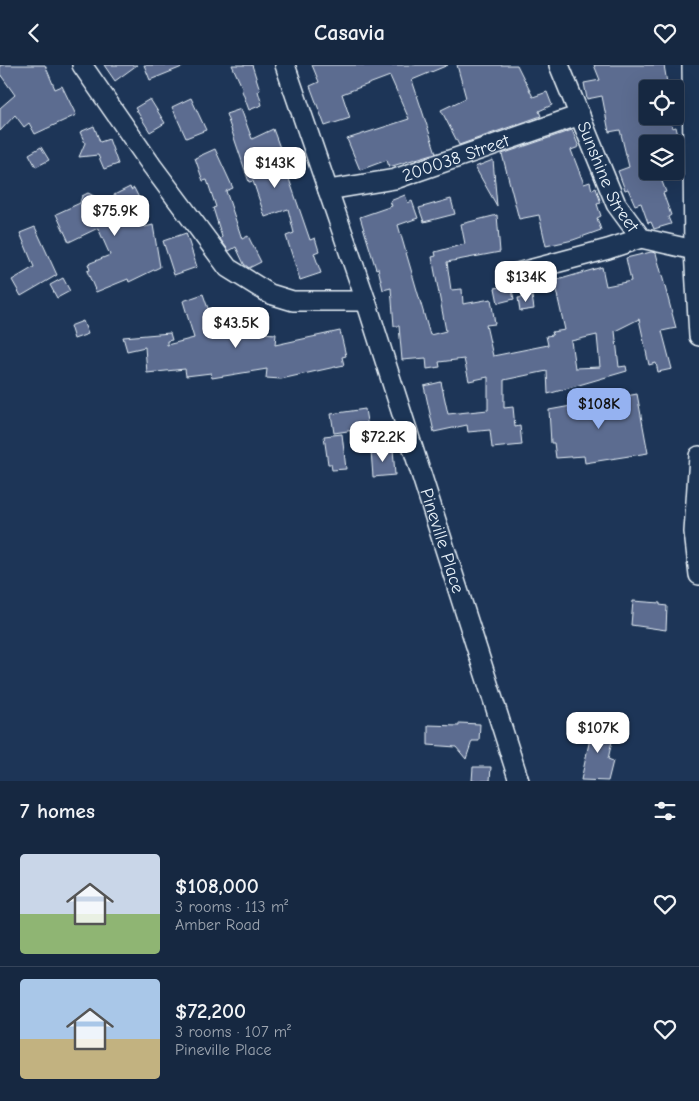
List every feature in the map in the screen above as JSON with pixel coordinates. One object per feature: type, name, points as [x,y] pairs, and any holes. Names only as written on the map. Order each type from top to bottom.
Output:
[{"type":"street","points":[[82,65],[152,165],[228,268],[270,294],[293,301],[366,301]]},
{"type":"street","name":"Sunshine Street","points":[[559,65],[616,204],[641,238],[694,250]]},
{"type":"street","points":[[692,65],[694,250],[699,336]]},
{"type":"street","name":"Pineville Place","points":[[290,67],[519,781]]},
{"type":"street","name":"200038 Street","points":[[328,190],[395,179],[580,115]]},
{"type":"street","points":[[510,275],[608,249],[641,238]]},
{"type":"street","points":[[699,456],[694,532],[699,575]]},
{"type":"building","points":[[0,65],[45,65],[55,89],[62,86],[76,115],[35,134],[29,123],[24,127],[15,115],[0,131],[0,108],[15,95],[0,74]]},
{"type":"building","points":[[104,65],[137,65],[115,81]]},
{"type":"building","points":[[144,65],[187,65],[150,80]]},
{"type":"building","points":[[232,65],[252,65],[260,90],[258,91],[262,105],[249,110],[242,87]]},
{"type":"building","points":[[312,65],[448,65],[412,80],[436,153],[389,167],[387,160],[360,170],[347,139],[409,119],[390,76],[342,94],[350,118],[325,126],[310,86],[319,82]]},
{"type":"building","points":[[457,65],[517,65],[533,97],[547,92],[552,105],[539,111],[541,116],[459,145],[441,110],[466,98]]},
{"type":"building","points":[[594,65],[664,65],[666,80],[639,80],[639,125],[672,125],[672,128],[676,127],[678,135],[639,135],[639,180],[661,180],[666,192],[663,193],[671,215],[668,217],[671,224],[654,229],[651,222],[648,223],[641,203],[635,205],[628,189],[625,190],[618,171],[629,167],[620,130],[609,132],[602,96],[587,99],[584,83],[600,80]]},
{"type":"building","points":[[191,98],[206,130],[186,138],[172,107]]},
{"type":"building","points":[[150,99],[165,123],[150,132],[135,108]]},
{"type":"building","points":[[241,109],[252,139],[273,129],[290,175],[288,176],[310,240],[315,238],[319,251],[314,253],[321,273],[300,280],[286,236],[294,233],[288,209],[265,217],[253,181],[249,182],[226,114]]},
{"type":"building","points":[[94,126],[100,142],[109,139],[118,164],[104,169],[98,155],[79,157],[85,143],[80,132]]},
{"type":"building","points":[[572,130],[579,147],[571,150],[584,184],[590,182],[592,190],[596,188],[601,203],[597,204],[601,216],[597,218],[601,230],[573,240],[546,246],[539,215],[519,219],[502,154]]},
{"type":"building","points":[[41,147],[49,160],[36,167],[29,154]]},
{"type":"building","points":[[215,149],[233,188],[226,191],[242,239],[248,236],[261,262],[249,268],[244,264],[236,247],[229,251],[220,239],[222,237],[213,208],[216,207],[207,180],[203,181],[195,158]]},
{"type":"building","points":[[493,160],[497,206],[475,167]]},
{"type":"building","points":[[130,187],[131,190],[134,188],[144,208],[145,227],[153,225],[160,267],[129,282],[128,279],[96,292],[87,271],[90,270],[88,264],[110,255],[98,228],[69,242],[56,214],[80,203],[82,196],[88,193],[119,209],[114,195]]},
{"type":"building","points":[[405,195],[408,203],[412,201],[418,218],[398,225],[430,335],[446,331],[432,257],[436,256],[435,252],[465,244],[461,224],[497,215],[500,252],[447,262],[451,290],[462,289],[463,304],[491,299],[495,324],[486,325],[493,356],[548,345],[546,336],[553,335],[552,332],[565,330],[554,281],[602,267],[606,286],[631,281],[626,258],[651,252],[656,253],[676,328],[662,331],[672,369],[658,372],[656,363],[649,365],[639,319],[615,331],[619,367],[626,366],[627,371],[548,394],[547,371],[504,380],[504,408],[513,407],[515,427],[520,426],[522,445],[492,448],[490,430],[468,432],[467,425],[434,432],[424,386],[441,382],[448,414],[488,410],[488,377],[469,381],[464,359],[439,362],[440,367],[427,369],[426,358],[402,360],[399,326],[394,326],[391,288],[383,290],[378,268],[376,269],[360,217],[392,206],[390,201]],"holes":[[[597,335],[600,367],[575,368],[571,341]]]},
{"type":"building","points":[[451,199],[455,214],[424,222],[419,208]]},
{"type":"building","points":[[35,227],[57,275],[21,296],[12,280],[34,267],[20,233]]},
{"type":"building","points":[[186,233],[197,267],[174,275],[163,241]]},
{"type":"building","points":[[63,278],[70,291],[57,298],[50,285]]},
{"type":"building","points":[[511,286],[514,299],[498,303],[495,288]]},
{"type":"building","points":[[203,294],[213,323],[234,319],[247,328],[259,326],[262,333],[276,334],[275,345],[340,331],[346,356],[342,357],[344,365],[281,379],[266,378],[267,369],[212,378],[211,373],[186,376],[185,369],[147,373],[145,347],[127,351],[123,337],[170,333],[172,340],[167,341],[167,345],[194,338],[183,301]]},
{"type":"building","points":[[532,296],[534,309],[520,311],[518,298]]},
{"type":"building","points":[[83,321],[88,334],[74,339],[70,326]]},
{"type":"building","points":[[637,394],[648,453],[585,463],[584,456],[556,458],[554,443],[551,443],[549,410]]},
{"type":"building","points":[[365,409],[368,428],[334,433],[331,414]]},
{"type":"building","points":[[342,434],[346,469],[332,470],[331,464],[328,464],[324,436]]},
{"type":"building","points":[[393,448],[395,475],[373,477],[371,450]]},
{"type":"building","points":[[633,601],[660,603],[660,605],[667,606],[666,630],[631,625]]},
{"type":"building","points":[[594,720],[607,723],[606,726],[612,727],[609,740],[612,741],[608,759],[613,761],[608,781],[581,780]]},
{"type":"building","points":[[459,723],[480,724],[479,741],[472,741],[466,759],[456,747],[428,745],[428,725],[459,726]]},
{"type":"building","points":[[473,767],[491,767],[490,781],[472,781]]}]
